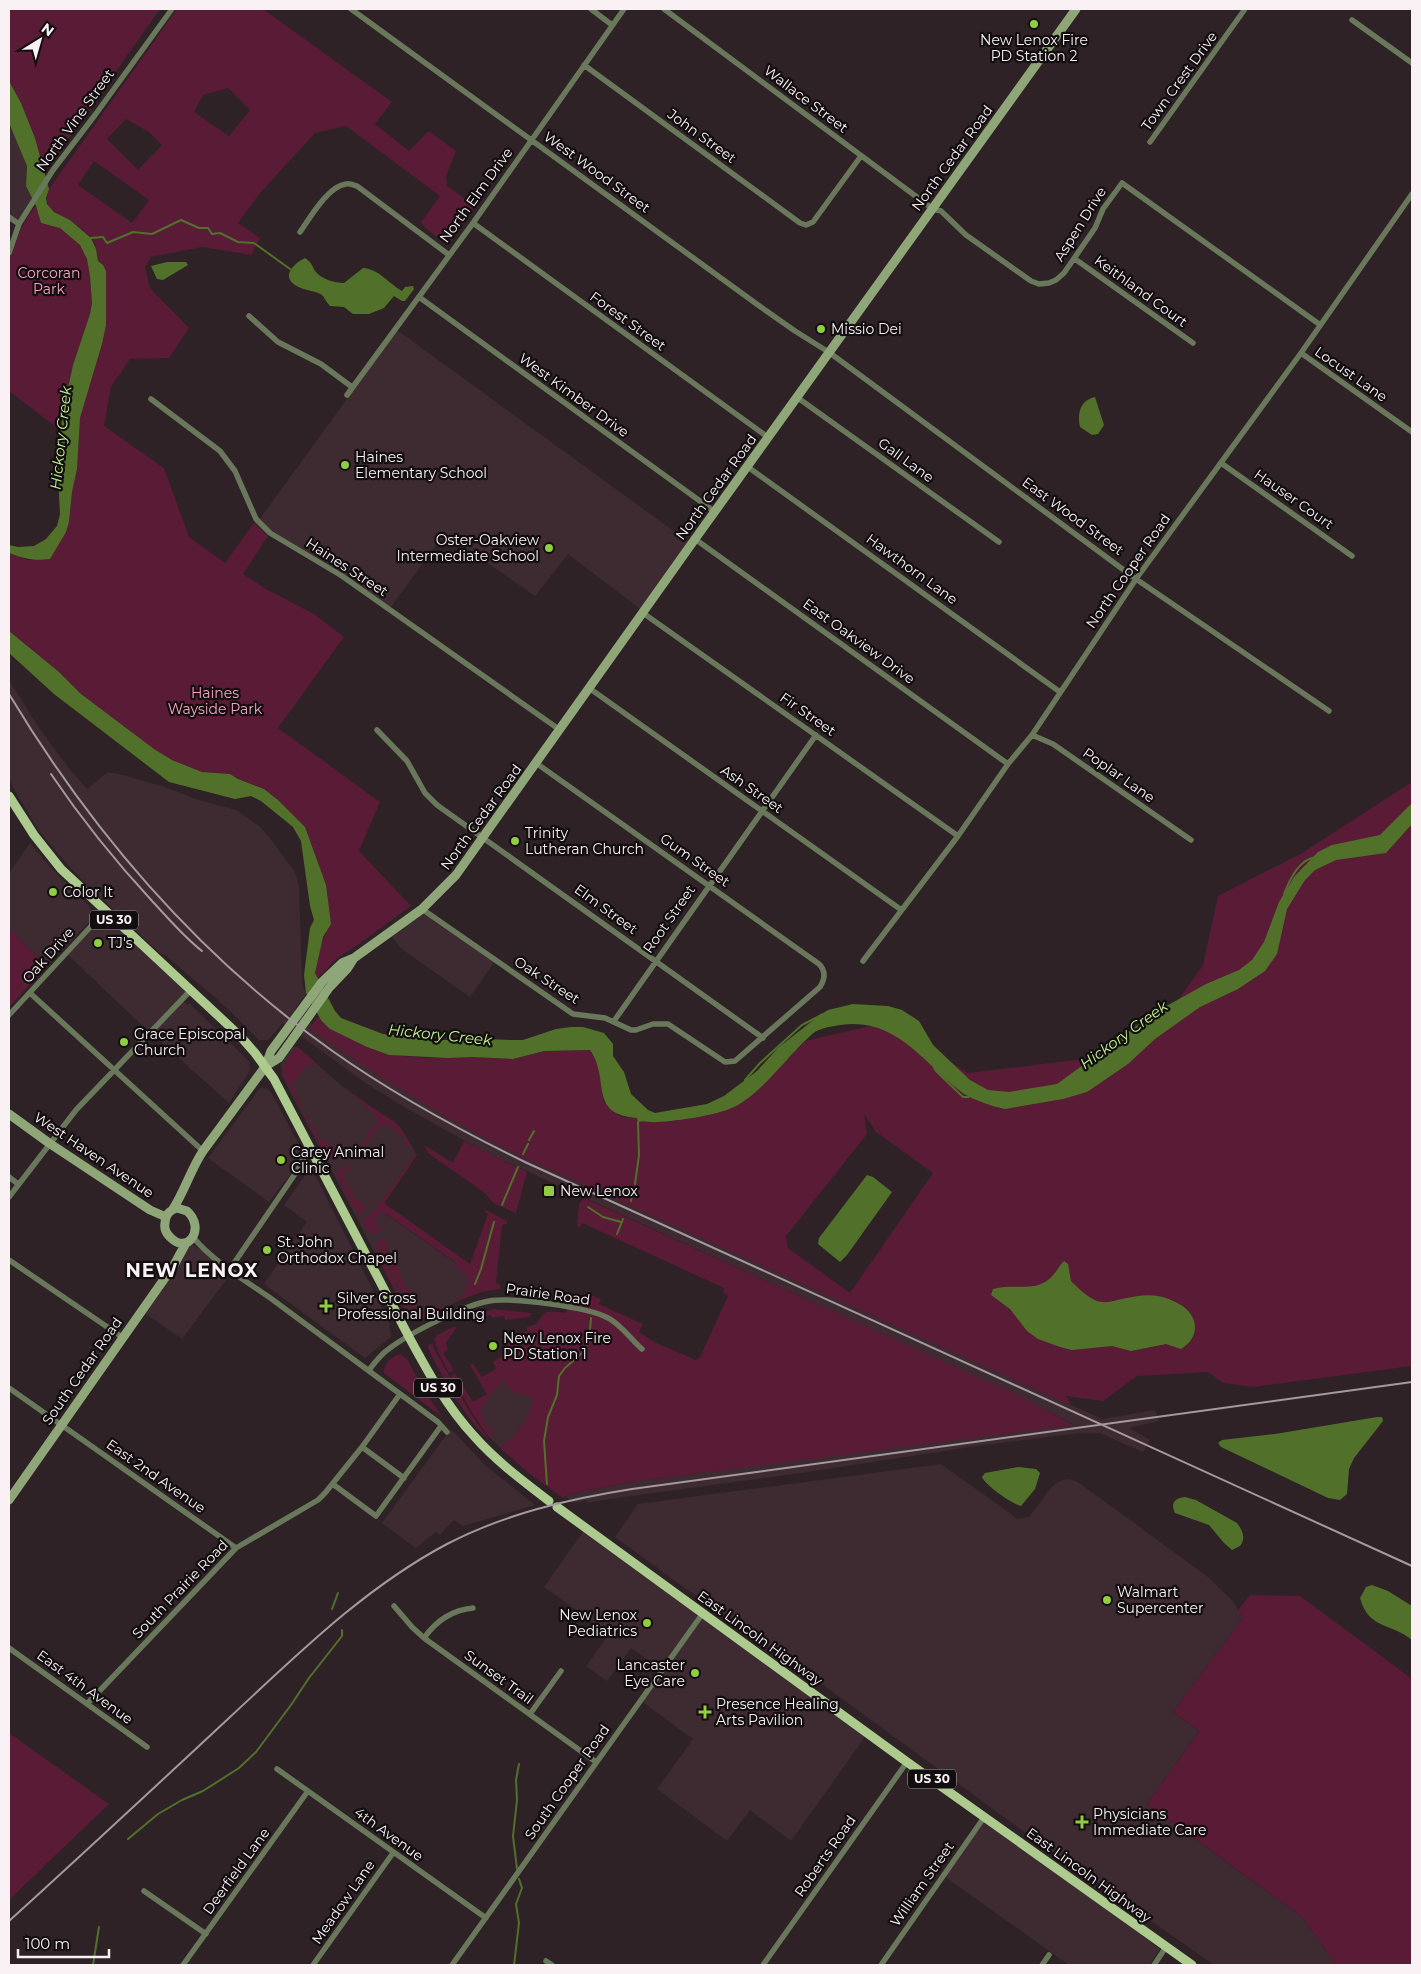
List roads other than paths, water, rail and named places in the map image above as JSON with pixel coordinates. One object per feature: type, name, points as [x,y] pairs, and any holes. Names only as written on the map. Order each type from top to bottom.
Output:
[{"type":"main road","name":"US 30","points":[[9,796],[42,847],[61,869],[241,1037],[265,1066],[409,1337]]},
{"type":"main road","name":"East Lincoln Highway","points":[[409,1337],[451,1408],[472,1435],[508,1469],[553,1504],[907,1762],[1192,1965]]},
{"type":"street","name":"North Vine Street","points":[[9,253],[19,224],[53,170],[172,9]]},
{"type":"street","name":"West Wood Street","points":[[351,9],[758,306],[830,353]]},
{"type":"street","points":[[591,9],[612,25]]},
{"type":"street","name":"North Elm Drive","points":[[347,395],[473,223],[624,9]]},
{"type":"street","name":"Wallace Street","points":[[664,9],[933,208]]},
{"type":"street","name":"North Cedar Road","points":[[265,1066],[279,1058],[342,962],[354,958],[422,909],[447,886],[1076,9]]},
{"type":"street","name":"Town Crest Drive","points":[[1150,142],[1245,9]]},
{"type":"street","points":[[1352,20],[1412,64]]},
{"type":"street","name":"John Street","points":[[584,65],[800,223],[806,225],[813,222],[861,156]]},
{"type":"street","name":"Aspen Drive","points":[[933,208],[941,211],[966,236],[1031,281],[1039,284],[1056,280],[1075,259],[1095,228],[1103,209],[1122,183],[1319,324]]},
{"type":"street","points":[[300,232],[327,195],[336,188],[346,184],[357,186],[449,255]]},
{"type":"street","name":"North Cooper Road","points":[[863,961],[900,909],[958,836],[1008,764],[1032,735],[1136,578],[1221,463],[1412,194]]},
{"type":"street","points":[[9,217],[19,224]]},
{"type":"street","name":"Forest Street","points":[[473,223],[769,438]]},
{"type":"street","name":"Keithland Court","points":[[1075,259],[1193,343]]},
{"type":"street","name":"West Kimber Drive","points":[[419,297],[714,512]]},
{"type":"street","points":[[249,316],[278,342],[321,364],[352,388]]},
{"type":"street","name":"East Wood Street","points":[[830,353],[1136,578],[1329,711]]},
{"type":"street","name":"Locust Lane","points":[[1300,353],[1412,432]]},
{"type":"street","name":"Haines Street","points":[[151,398],[220,451],[235,471],[256,519],[270,533],[342,576],[560,730]]},
{"type":"street","name":"Gall Lane","points":[[798,398],[999,542]]},
{"type":"street","name":"Hauser Court","points":[[1221,463],[1352,556]]},
{"type":"street","name":"Hawthorn Lane","points":[[748,467],[1060,692]]},
{"type":"street","name":"East Oakview Drive","points":[[695,539],[1008,764]]},
{"type":"street","name":"Fir Street","points":[[643,613],[958,836]]},
{"type":"street","name":"Ash Street","points":[[589,688],[900,909]]},
{"type":"street","name":"Elm Street","points":[[377,730],[407,761],[425,793],[437,805],[764,1038]]},
{"type":"street","name":"Root Street","points":[[614,1021],[816,735]]},
{"type":"street","name":"Poplar Lane","points":[[1032,735],[1053,744],[1191,840]]},
{"type":"street","name":"Gum Street","points":[[536,762],[823,968],[824,975],[820,987],[764,1038]]},
{"type":"street","name":"Oak Street","points":[[422,909],[573,1014],[614,1021],[631,1030],[653,1024],[668,1024],[725,1062],[735,1061],[764,1038]]},
{"type":"street","name":"Oak Drive","points":[[9,1015],[105,911]]},
{"type":"street","name":"North Cedar Road","points":[[173,1209],[182,1194],[192,1169],[203,1151],[265,1066],[271,1051],[301,1010],[332,977]]},
{"type":"street","points":[[9,1197],[76,1110],[113,1069],[190,991]]},
{"type":"street","points":[[30,993],[203,1151]]},
{"type":"street","name":"West Haven Avenue","points":[[9,1114],[150,1210],[166,1217]]},
{"type":"street","points":[[230,1269],[297,1171],[305,1156],[307,1142]]},
{"type":"street","points":[[297,1171],[305,1166],[310,1166],[324,1174]]},
{"type":"street","points":[[9,1177],[18,1184]]},
{"type":"street","points":[[174,1241],[178,1243],[190,1240],[196,1232],[196,1224],[187,1211],[182,1194]]},
{"type":"street","points":[[177,1259],[174,1241],[166,1230],[166,1217],[173,1209],[180,1208],[187,1211]]},
{"type":"street","points":[[190,1240],[369,1370],[448,1432]]},
{"type":"street","name":"South Cedar Road","points":[[9,1500],[190,1240]]},
{"type":"street","points":[[9,1260],[122,1337]]},
{"type":"street","name":"Prairie Road","points":[[369,1370],[389,1349],[409,1337],[466,1309],[483,1302],[496,1300],[538,1303],[587,1310],[609,1318],[642,1349]]},
{"type":"street","name":"East 2nd Avenue","points":[[9,1388],[236,1548]]},
{"type":"street","name":"South Prairie Road","points":[[87,1704],[236,1548],[318,1500],[334,1485],[400,1394]]},
{"type":"street","points":[[334,1485],[376,1516],[441,1426]]},
{"type":"street","points":[[362,1447],[404,1478]]},
{"type":"street","name":"Sunset Trail","points":[[394,1606],[424,1638],[596,1762]]},
{"type":"street","points":[[424,1638],[432,1627],[443,1618],[462,1609],[473,1608]]},
{"type":"street","name":"South Cooper Road","points":[[452,1965],[703,1613]]},
{"type":"street","name":"East 4th Avenue","points":[[9,1648],[147,1747]]},
{"type":"street","points":[[530,1714],[561,1672]]},
{"type":"street","name":"Roberts Road","points":[[763,1965],[907,1762]]},
{"type":"street","name":"4th Avenue","points":[[277,1770],[486,1918]]},
{"type":"street","name":"Deerfield Lane","points":[[183,1965],[308,1791]]},
{"type":"street","name":"William Street","points":[[881,1965],[985,1816]]},
{"type":"street","name":"Meadow Lane","points":[[313,1965],[393,1852]]},
{"type":"street","points":[[144,1891],[206,1934]]},
{"type":"street","points":[[1154,1965],[1166,1947]]},
{"type":"street","points":[[1042,1965],[1049,1956]]},
{"type":"water","points":[[9,81],[21,103],[35,138],[49,189],[46,198],[47,204],[54,212],[70,220],[91,238],[96,249],[98,261],[106,271],[106,325],[80,418],[77,469],[72,492],[69,522],[66,532],[50,559],[44,560],[29,559],[9,553],[9,545],[18,547],[34,546],[46,539],[57,526],[60,514],[57,455],[65,402],[73,365],[92,303],[87,259],[80,245],[60,228],[41,223],[36,206],[26,186],[27,166],[9,123]]},
{"type":"water","points":[[305,258],[318,274],[332,281],[344,283],[363,268],[374,271],[402,291],[405,287],[413,286],[414,289],[405,301],[394,296],[384,308],[369,314],[353,314],[344,307],[330,306],[321,294],[301,288],[290,280],[289,276],[292,268]]},
{"type":"water","points":[[167,262],[186,262],[188,265],[163,280],[157,279],[151,266]]},
{"type":"water","points":[[1095,397],[1104,425],[1098,434],[1092,435],[1080,427],[1079,413],[1086,401]]},
{"type":"water","points":[[9,631],[59,672],[81,694],[154,749],[172,760],[202,772],[230,774],[264,789],[305,827],[326,885],[331,924],[323,937],[315,973],[335,1011],[341,1018],[383,1034],[443,1040],[523,1040],[556,1029],[571,1027],[583,1027],[604,1033],[613,1044],[613,1056],[624,1072],[631,1094],[648,1110],[655,1113],[707,1104],[724,1096],[757,1071],[778,1048],[817,1017],[828,1010],[853,1004],[888,1006],[902,1010],[919,1021],[933,1045],[970,1080],[988,1090],[1009,1092],[1057,1084],[1154,1013],[1206,984],[1239,970],[1252,960],[1264,942],[1279,902],[1294,877],[1318,852],[1332,845],[1380,835],[1412,803],[1412,824],[1386,853],[1336,860],[1315,870],[1305,880],[1287,909],[1277,954],[1265,971],[1238,989],[1200,1007],[1155,1039],[1128,1064],[1087,1092],[1063,1099],[1005,1109],[964,1094],[894,1035],[878,1028],[860,1024],[840,1025],[823,1028],[812,1034],[758,1090],[730,1109],[699,1117],[638,1122],[637,1118],[621,1115],[612,1110],[606,1103],[596,1061],[590,1050],[544,1051],[513,1059],[389,1055],[367,1047],[330,1029],[321,1020],[306,993],[304,975],[310,928],[314,920],[310,906],[301,841],[293,827],[261,801],[251,796],[235,799],[169,782],[54,694],[9,653]]},
{"type":"water","points":[[867,1175],[873,1177],[892,1192],[840,1262],[818,1244],[819,1238]]},
{"type":"water","points":[[1064,1261],[1068,1264],[1071,1281],[1094,1300],[1108,1302],[1152,1295],[1166,1298],[1181,1305],[1194,1320],[1195,1331],[1191,1340],[1181,1349],[1166,1344],[1131,1351],[1112,1346],[1072,1350],[1038,1339],[1027,1331],[1010,1309],[991,1295],[993,1289],[1000,1287],[1029,1287],[1042,1284],[1050,1278]]},
{"type":"water","points":[[1382,1417],[1383,1421],[1354,1458],[1349,1469],[1347,1494],[1340,1500],[1328,1498],[1221,1447],[1218,1443],[1222,1440],[1275,1434]]},
{"type":"water","points":[[1018,1467],[1036,1469],[1040,1473],[1035,1489],[1021,1506],[999,1494],[982,1477],[985,1473]]},
{"type":"water","points":[[1185,1497],[1196,1500],[1237,1523],[1243,1534],[1240,1546],[1232,1550],[1209,1525],[1175,1513],[1174,1502]]},
{"type":"water","points":[[1372,1585],[1388,1591],[1412,1606],[1412,1640],[1369,1616],[1360,1598],[1366,1587]]},
{"type":"waterway","points":[[91,238],[103,237],[107,243],[133,232],[152,234],[181,220],[199,228],[208,228],[212,234],[220,233],[238,242],[254,243],[290,269]]},
{"type":"waterway","name":"Hickory Creek","points":[[1284,894],[1292,876],[1300,866],[1316,857]]},
{"type":"waterway","name":"Hickory Creek","points":[[745,1080],[760,1063],[802,1025],[823,1014]]},
{"type":"waterway","name":"Hickory Creek","points":[[934,1068],[963,1097],[969,1097]]},
{"type":"waterway","points":[[635,1184],[639,1155],[638,1122]]},
{"type":"waterway","points":[[529,1140],[534,1131]]},
{"type":"waterway","points":[[523,1154],[528,1144]]},
{"type":"waterway","points":[[502,1205],[518,1167]]},
{"type":"waterway","points":[[631,1201],[632,1195]]},
{"type":"waterway","points":[[588,1207],[603,1217],[621,1222]]},
{"type":"waterway","points":[[617,1234],[623,1219]]},
{"type":"waterway","points":[[475,1284],[494,1222]]},
{"type":"waterway","points":[[547,1484],[544,1441],[548,1417],[557,1395],[559,1376],[582,1353],[589,1342],[591,1318]]},
{"type":"waterway","points":[[332,1609],[338,1593]]},
{"type":"waterway","points":[[128,1839],[158,1814],[182,1800],[203,1791],[239,1768],[256,1752],[342,1636],[342,1630]]},
{"type":"waterway","points":[[517,1869],[513,1836],[517,1800],[516,1780],[519,1764]]},
{"type":"waterway","points":[[514,1965],[519,1923],[516,1904],[522,1888],[519,1879]]},
{"type":"waterway","points":[[93,1965],[99,1927]]},
{"type":"railway","points":[[9,694],[41,745],[76,795],[152,888],[193,932],[237,974],[283,1013],[331,1050],[378,1082],[476,1138],[527,1163],[1412,1566]]},
{"type":"railway","points":[[51,774],[87,824],[126,872],[177,928],[202,951]]},
{"type":"railway","points":[[9,1921],[332,1624],[387,1581],[417,1562],[447,1544],[491,1524],[561,1503],[632,1489],[1412,1382]]},
{"type":"place","name":"New Lenox Fire PD Station 2","points":[[1034,24]]},
{"type":"place","name":"Missio Dei","points":[[821,329]]},
{"type":"place","name":"Haines Elementary School","points":[[345,465]]},
{"type":"place","name":"Oster-Oakview Intermediate School","points":[[549,548]]},
{"type":"place","name":"Trinity Lutheran Church","points":[[515,841]]},
{"type":"place","name":"Color It","points":[[53,892]]},
{"type":"place","name":"TJ's","points":[[98,943]]},
{"type":"place","name":"Grace Episcopal Church","points":[[124,1042]]},
{"type":"place","name":"Carey Animal Clinic","points":[[281,1160]]},
{"type":"place","name":"New Lenox","points":[[549,1191]]},
{"type":"place","name":"St. John Orthodox Chapel","points":[[267,1250]]},
{"type":"place","name":"Silver Cross Professional Building","points":[[326,1306]]},
{"type":"place","name":"New Lenox Fire PD Station 1","points":[[493,1346]]},
{"type":"place","name":"Walmart Supercenter","points":[[1107,1600]]},
{"type":"place","name":"New Lenox Pediatrics","points":[[647,1623]]},
{"type":"place","name":"Lancaster Eye Care","points":[[695,1673]]},
{"type":"place","name":"Presence Healing Arts Pavilion","points":[[705,1712]]},
{"type":"place","name":"Physicians Immediate Care","points":[[1082,1822]]},
{"type":"district","name":"NEW LENOX","points":[[192,1270]]},
{"type":"park label","name":"Corcoran Park","points":[[49,282]]},
{"type":"park label","name":"Haines Wayside Park","points":[[215,702]]}]
